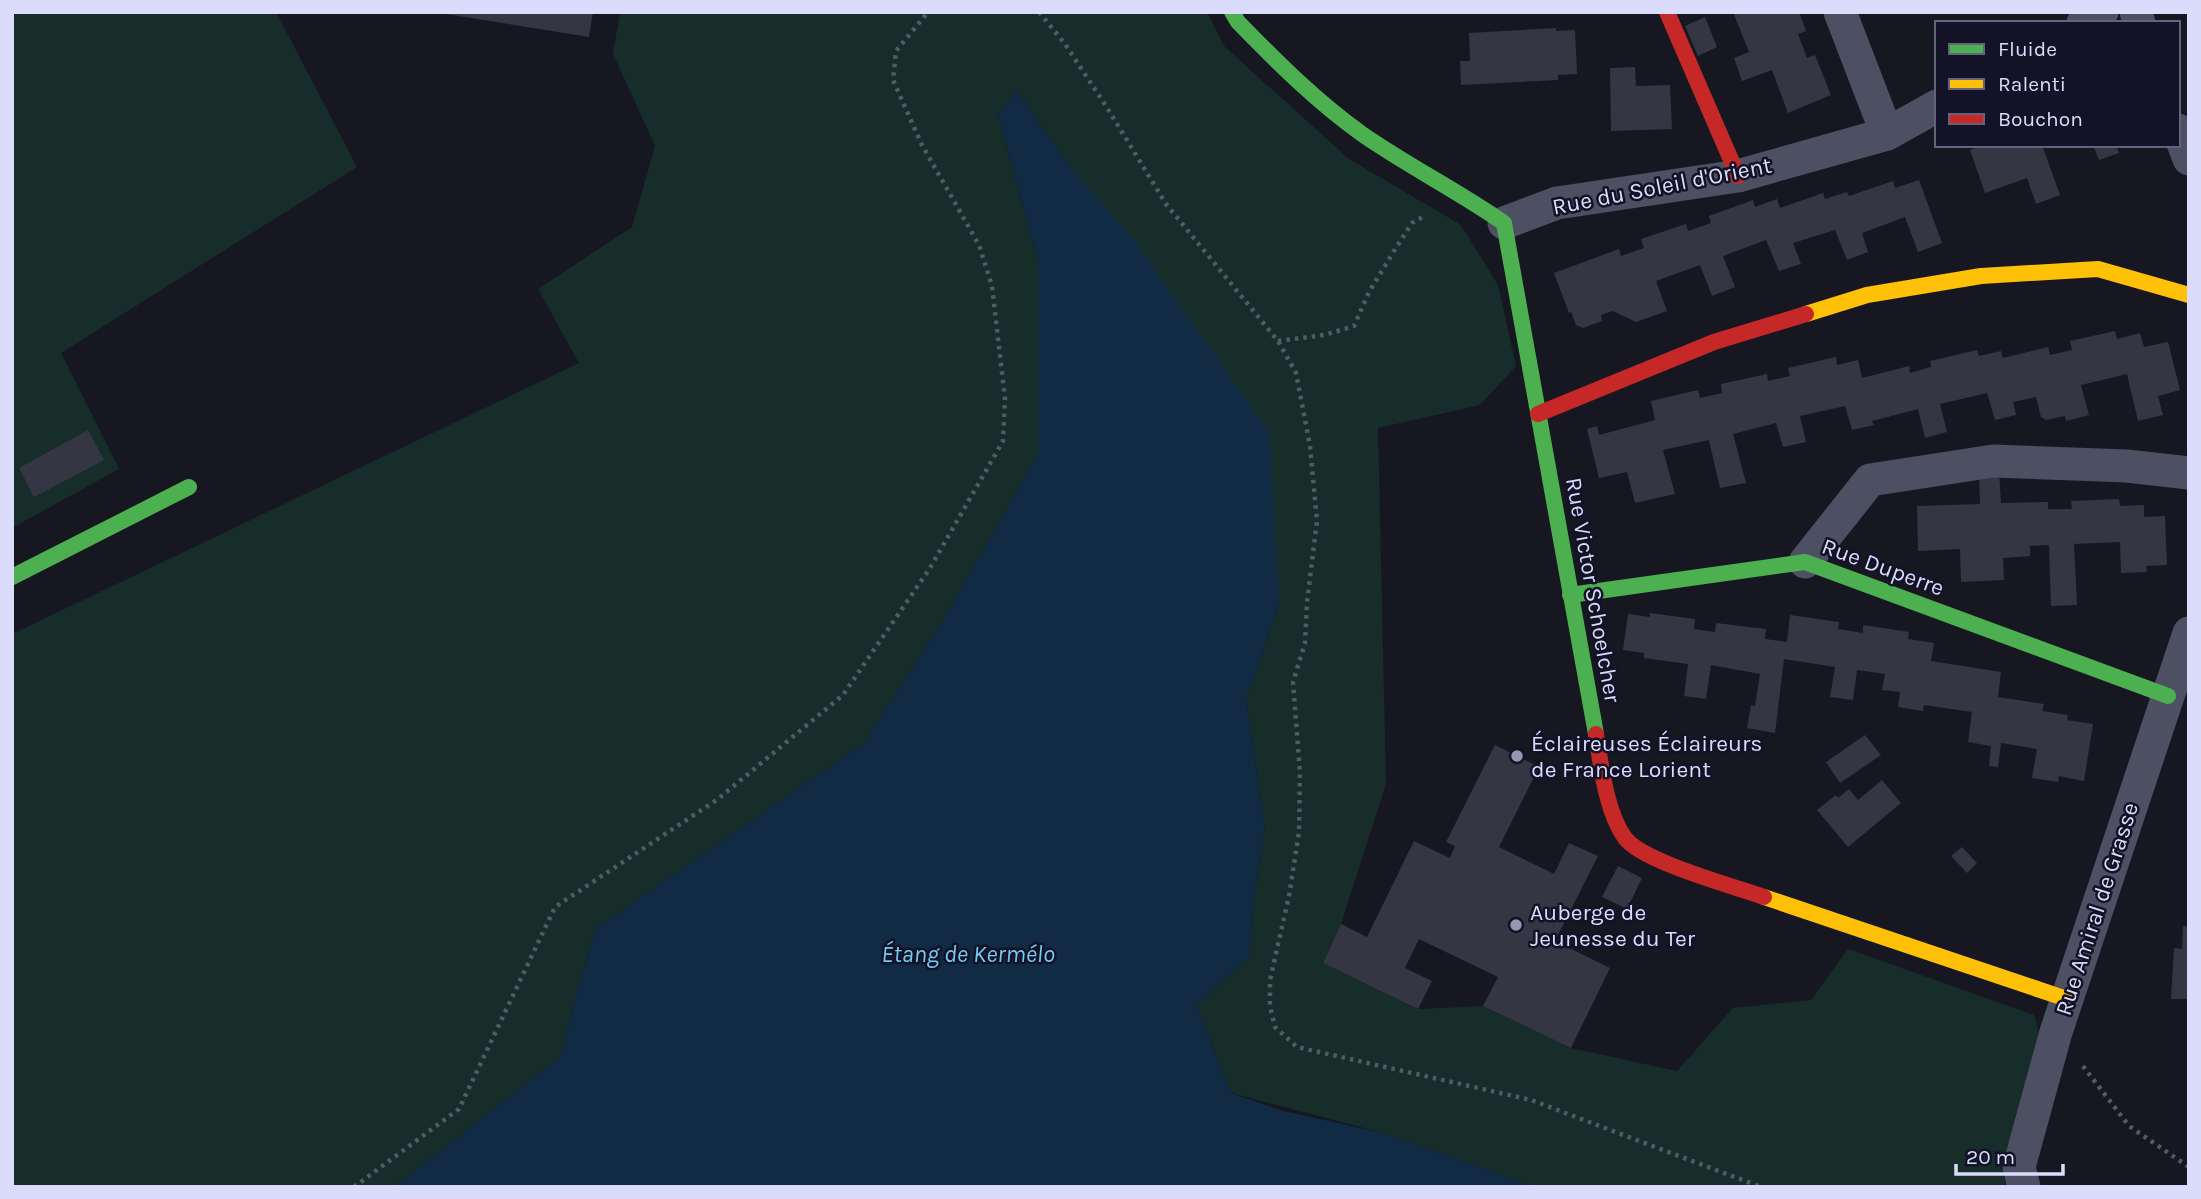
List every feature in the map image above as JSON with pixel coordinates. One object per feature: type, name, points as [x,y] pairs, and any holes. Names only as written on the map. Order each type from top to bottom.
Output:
[{"type":"street","points":[[1232,12],[1238,22],[1291,77],[1363,134],[1462,194],[1504,223]]},
{"type":"street","points":[[1667,12],[1738,176]]},
{"type":"street","points":[[1840,12],[1887,134]]},
{"type":"street","points":[[2086,21],[2102,12]]},
{"type":"street","name":"Rue du Soleil d'Orient","points":[[1504,223],[1557,202],[1738,176],[1887,134],[1935,107]]},
{"type":"street","points":[[2180,135],[2189,159]]},
{"type":"street","name":"Rue Victor Schoelcher","points":[[1504,223],[1607,798],[1626,839],[1662,862],[2067,999]]},
{"type":"street","points":[[1538,414],[1714,342],[1867,295],[1981,276],[2098,270],[2189,295]]},
{"type":"street","points":[[1805,562],[1870,480],[1993,461],[2127,466],[2189,472]]},
{"type":"street","points":[[12,577],[189,487]]},
{"type":"street","name":"Rue Duperre","points":[[1570,595],[1805,562],[2168,696]]},
{"type":"street","name":"Rue Amiral de Grasse","points":[[2024,1187],[2019,1167],[2056,1032],[2189,633]]},
{"type":"path","points":[[354,1187],[459,1109],[555,907],[718,799],[842,695],[930,568],[1003,441],[1005,399],[992,286],[979,245],[922,145],[893,80],[896,51],[928,12]]},
{"type":"path","points":[[1039,12],[1065,44],[1166,204],[1278,341],[1296,373],[1310,446],[1317,521],[1305,643],[1293,682],[1300,773],[1300,832],[1289,897],[1270,980],[1270,1006],[1275,1027],[1297,1047],[1531,1100],[1762,1187]]},
{"type":"path","points":[[1278,341],[1324,335],[1354,326],[1369,292],[1412,223],[1462,194]]},
{"type":"path","points":[[2056,1032],[2129,1126],[2189,1167]]},
{"type":"green space","points":[[12,12],[276,12],[357,167],[61,353],[119,469],[12,528]]},
{"type":"green space","points":[[620,12],[1207,12],[1224,46],[1349,159],[1461,225],[1498,285],[1516,366],[1480,405],[1378,428],[1386,784],[1341,924],[1323,963],[1418,1009],[1483,1006],[1571,1048],[1677,1071],[1733,1008],[1811,1000],[1848,949],[2034,1015],[2041,1041],[2001,1167],[2006,1187],[1536,1187],[1379,1132],[1231,1093],[1196,1005],[1249,957],[1254,896],[1265,828],[1246,699],[1279,605],[1070,166],[1017,91],[998,114],[1038,262],[1038,454],[944,619],[864,743],[595,929],[560,1057],[394,1187],[12,1187],[12,634],[579,363],[538,289],[632,227],[655,146],[613,54]]},
{"type":"water","name":"Étang de Kermélo","points":[[1017,91],[1070,166],[1133,239],[1270,434],[1279,605],[1246,699],[1265,828],[1254,896],[1249,957],[1196,1005],[1231,1093],[1283,1111],[1379,1132],[1536,1187],[394,1187],[560,1057],[595,929],[864,743],[944,619],[1038,454],[1038,262],[998,114]]},
{"type":"building","points":[[434,12],[593,12],[589,37]]},
{"type":"building","points":[[1733,12],[1799,12],[1806,31],[1798,34],[1807,58],[1815,55],[1831,95],[1788,113],[1772,70],[1742,81],[1734,58],[1749,52]]},
{"type":"building","points":[[1705,17],[1717,47],[1698,56],[1685,26]]},
{"type":"building","points":[[1556,28],[1556,31],[1575,30],[1577,74],[1558,75],[1558,80],[1461,85],[1460,61],[1470,61],[1469,33]]},
{"type":"building","points":[[1635,67],[1636,86],[1670,85],[1672,129],[1611,131],[1610,68]]},
{"type":"building","points":[[1978,147],[2043,147],[2060,195],[2036,204],[2027,178],[1985,193],[1970,150]]},
{"type":"building","points":[[2094,147],[2120,147],[2117,148],[2119,153],[2099,160]]},
{"type":"building","points":[[1919,180],[1942,243],[1918,252],[1905,217],[1862,233],[1868,252],[1847,260],[1835,230],[1793,243],[1801,264],[1779,271],[1766,240],[1723,256],[1735,287],[1712,296],[1700,265],[1656,281],[1667,311],[1636,322],[1613,311],[1601,315],[1602,321],[1583,328],[1576,325],[1571,312],[1569,313],[1554,273],[1619,249],[1621,256],[1644,248],[1641,239],[1686,224],[1688,231],[1711,223],[1709,216],[1753,200],[1755,207],[1777,199],[1780,208],[1823,193],[1825,199],[1847,192],[1849,196],[1893,181],[1895,188]]},
{"type":"building","points":[[2115,331],[2117,339],[2140,333],[2144,347],[2168,342],[2180,390],[2158,396],[2163,415],[2138,421],[2127,374],[2081,385],[2089,415],[2066,421],[2065,416],[2046,420],[2041,417],[2036,397],[2013,402],[2016,415],[1995,420],[1987,393],[1940,404],[1947,432],[1925,438],[1918,409],[1872,421],[1874,425],[1852,430],[1845,406],[1800,416],[1806,442],[1783,447],[1776,423],[1733,434],[1746,483],[1720,488],[1709,440],[1663,450],[1675,494],[1635,503],[1627,472],[1599,478],[1587,429],[1597,426],[1599,435],[1655,420],[1651,401],[1698,390],[1700,398],[1722,393],[1721,384],[1767,374],[1768,381],[1790,376],[1788,368],[1836,357],[1837,365],[1858,360],[1862,378],[1909,366],[1910,373],[1931,367],[1930,361],[1977,350],[1979,356],[2001,351],[2003,358],[2048,347],[2050,355],[2072,350],[2070,341]]},
{"type":"building","points":[[88,430],[104,460],[34,497],[19,468]]},
{"type":"building","points":[[1999,470],[2001,503],[2048,502],[2048,509],[2072,509],[2071,501],[2119,499],[2120,506],[2144,505],[2144,517],[2165,516],[2167,565],[2146,566],[2147,572],[2121,573],[2120,542],[2074,544],[2077,605],[2051,606],[2049,545],[2030,546],[2030,556],[2003,558],[2004,580],[1961,582],[1960,549],[1918,551],[1917,506],[1980,504],[1979,471]]},
{"type":"building","points":[[1650,613],[1695,619],[1694,629],[1715,632],[1716,623],[1766,629],[1765,639],[1787,642],[1790,615],[1839,622],[1838,629],[1863,633],[1863,625],[1909,632],[1908,639],[1934,643],[1931,661],[2001,672],[1998,697],[2044,704],[2042,711],[2068,715],[2067,720],[2093,724],[2084,781],[2059,776],[2058,782],[2032,778],[2037,749],[2001,743],[1998,767],[1989,766],[1991,746],[1968,742],[1972,712],[1924,705],[1923,711],[1898,707],[1900,692],[1882,690],[1885,674],[1857,670],[1853,700],[1830,697],[1835,667],[1784,659],[1775,733],[1747,728],[1751,705],[1755,706],[1760,674],[1711,665],[1706,699],[1684,696],[1688,664],[1644,658],[1644,653],[1623,650],[1628,614],[1650,617]]},
{"type":"building","points":[[1865,735],[1881,755],[1840,783],[1826,762]]},
{"type":"building","points":[[1495,745],[1539,767],[1499,847],[1554,874],[1569,843],[1598,856],[1555,941],[1610,968],[1571,1048],[1483,1006],[1498,977],[1419,939],[1405,968],[1432,981],[1418,1009],[1323,963],[1341,924],[1367,937],[1414,841],[1450,858],[1455,846],[1446,842]]},
{"type":"building","points":[[1882,780],[1901,803],[1848,847],[1817,810],[1836,795],[1838,798],[1849,789],[1858,800]]},
{"type":"building","points":[[1962,847],[1977,863],[1967,873],[1951,856]]},
{"type":"building","points":[[1618,866],[1642,878],[1627,909],[1602,897]]},
{"type":"building","points":[[2183,926],[2189,926],[2189,999],[2171,999],[2174,948],[2182,949]]},
{"type":"traffic: fast","points":[[1232,12],[1238,22],[1282,66],[1345,121],[1379,146],[1504,223],[1596,734]]},
{"type":"traffic: fast","points":[[12,577],[189,487]]},
{"type":"traffic: fast","points":[[1570,595],[1805,562],[2168,696]]},
{"type":"traffic: slow","points":[[1806,314],[1867,295],[1981,276],[2098,269],[2189,295]]},
{"type":"traffic: slow","points":[[1764,897],[2067,999]]},
{"type":"traffic: jam","points":[[1667,12],[1738,176]]},
{"type":"traffic: jam","points":[[1538,414],[1714,342],[1806,314]]},
{"type":"traffic: jam","points":[[1596,734],[1609,802],[1625,838],[1650,856],[1764,897]]},
{"type":"place","name":"Éclaireuses Éclaireurs de France Lorient","points":[[1517,756]]},
{"type":"place","name":"Auberge de Jeunesse du Ter","points":[[1516,925]]}]
